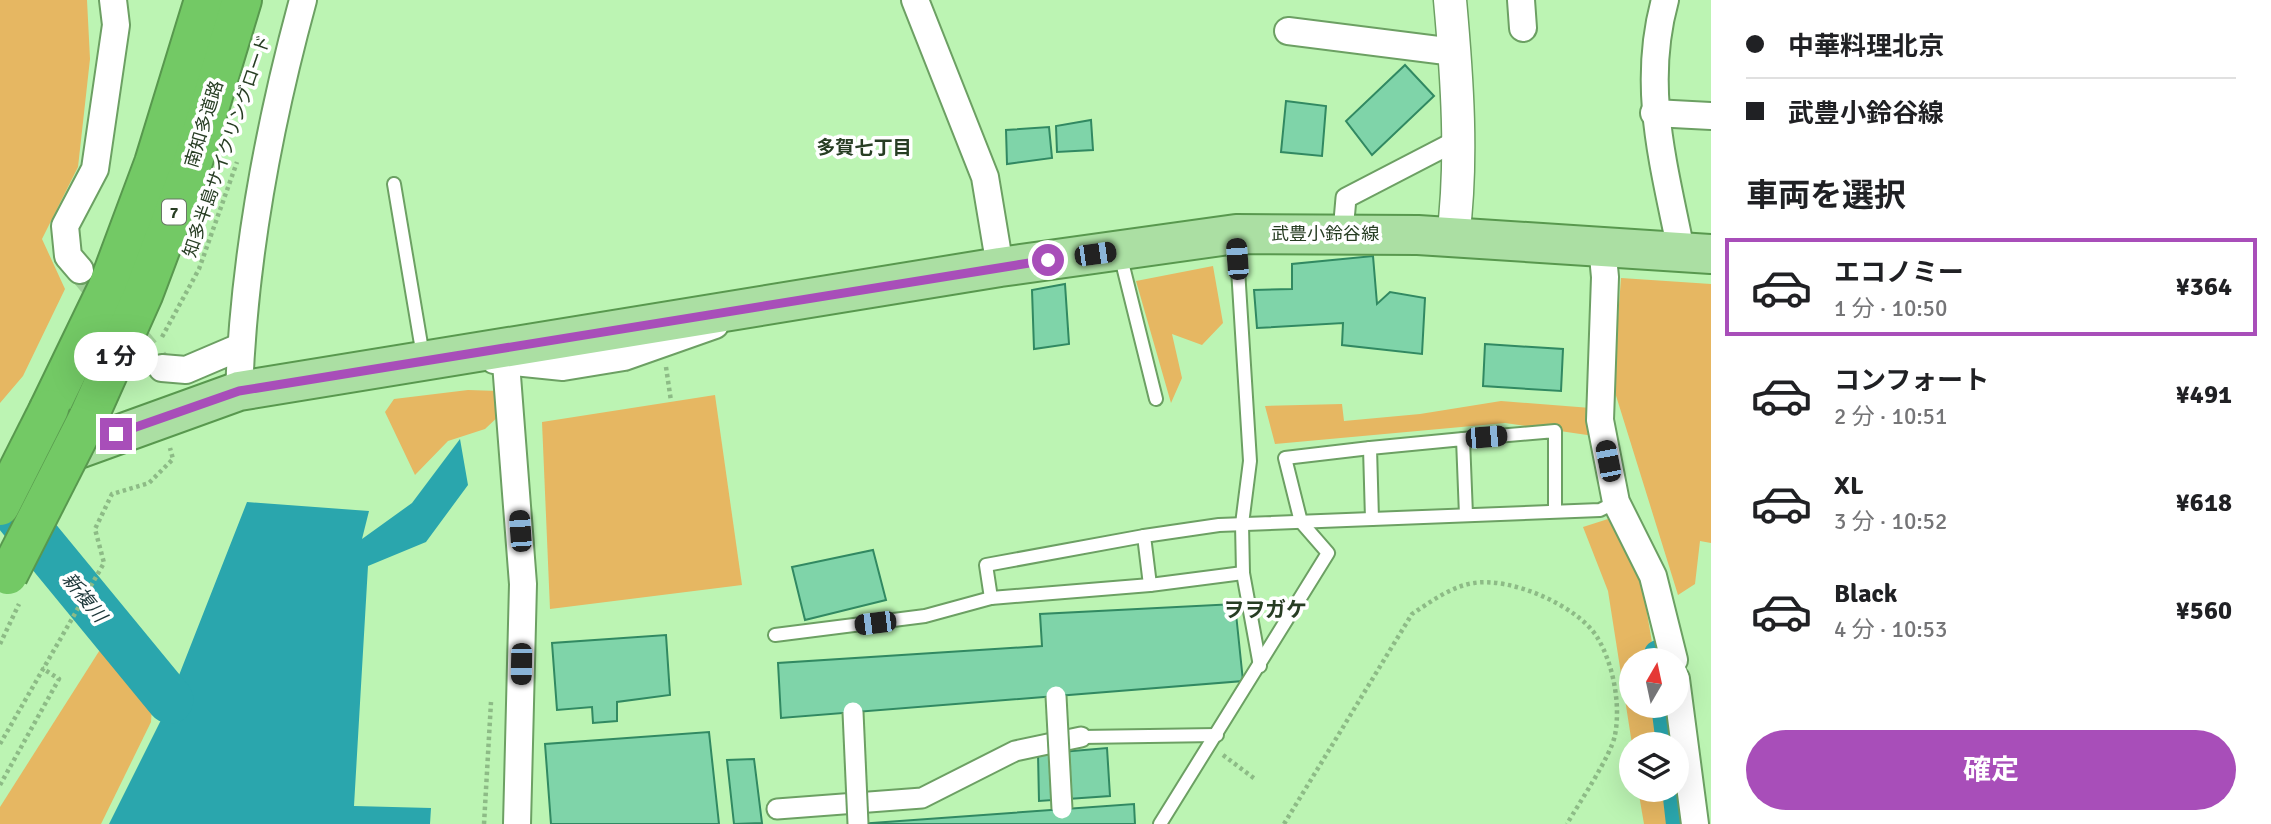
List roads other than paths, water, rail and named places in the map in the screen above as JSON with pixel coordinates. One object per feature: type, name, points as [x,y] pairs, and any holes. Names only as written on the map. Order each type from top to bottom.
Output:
[{"type":"highway","name":"南知多道路","points":[[0,506],[107,289],[154,163],[204,0]]},
{"type":"highway","name":"南知多道路","points":[[4,581],[88,418],[143,295],[192,165],[242,0]]},
{"type":"main road","name":"武豊小鈴谷線","points":[[0,478],[162,416],[239,391],[463,356],[506,356],[752,309],[1000,267],[1236,234],[1343,232],[1696,253]]},
{"type":"street","points":[[80,270],[68,256],[65,226],[95,169],[116,25],[113,0]]},
{"type":"street","points":[[239,391],[240,347],[267,142],[303,0]]},
{"type":"street","points":[[915,0],[985,177],[1000,267]]},
{"type":"street","points":[[1450,0],[1454,52],[1457,206],[1453,237]]},
{"type":"street","points":[[1521,0],[1523,28]]},
{"type":"street","points":[[1665,0],[1653,64],[1654,113],[1696,253]]},
{"type":"street","points":[[1288,31],[1454,52]]},
{"type":"street","points":[[1654,113],[1711,116]]},
{"type":"street","points":[[1343,232],[1346,198],[1456,141]]},
{"type":"street","points":[[1602,246],[1605,277],[1600,420],[1616,502],[1653,576],[1671,648]]},
{"type":"street","points":[[517,824],[523,583],[506,356],[563,367],[624,357],[663,345],[752,309]]},
{"type":"street","points":[[160,357],[186,370],[240,347]]},
{"type":"street","points":[[1056,696],[1062,809]]},
{"type":"street","points":[[853,712],[858,824]]},
{"type":"street","points":[[1682,718],[1700,823]]},
{"type":"street","points":[[777,809],[922,798],[1015,751],[1081,737]]},
{"type":"lane","points":[[394,184],[424,363]]},
{"type":"lane","points":[[1236,234],[1250,461],[1242,523],[1243,573],[1260,666]]},
{"type":"lane","points":[[1119,250],[1156,399]]},
{"type":"lane","points":[[1160,824],[1328,553],[1301,522],[1285,458],[1555,431],[1555,512]]},
{"type":"lane","points":[[1464,439],[1466,515]]},
{"type":"lane","points":[[1370,448],[1373,519]]},
{"type":"lane","points":[[990,598],[986,565],[1144,536],[1242,523],[1600,510],[1616,502]]},
{"type":"lane","points":[[1144,536],[1150,585]]},
{"type":"lane","points":[[775,635],[925,616],[990,598],[1150,585],[1243,573]]},
{"type":"lane","points":[[1081,737],[1214,740]]},
{"type":"water","points":[[460,439],[468,485],[426,542],[368,566],[354,806],[431,808],[430,824],[109,824],[163,716],[247,502],[369,511],[362,539],[412,503]]},
{"type":"waterway","name":"新複川","points":[[3,497],[170,700]]},
{"type":"waterway","points":[[1667,718],[1668,732]]},
{"type":"waterway","points":[[1677,802],[1680,824]]},
{"type":"tunnel","points":[[80,270],[162,368]]},
{"type":"district","name":"多賀七丁目","points":[[864,147]]},
{"type":"district","name":"ヲヲガケ","points":[[1265,610]]}]
